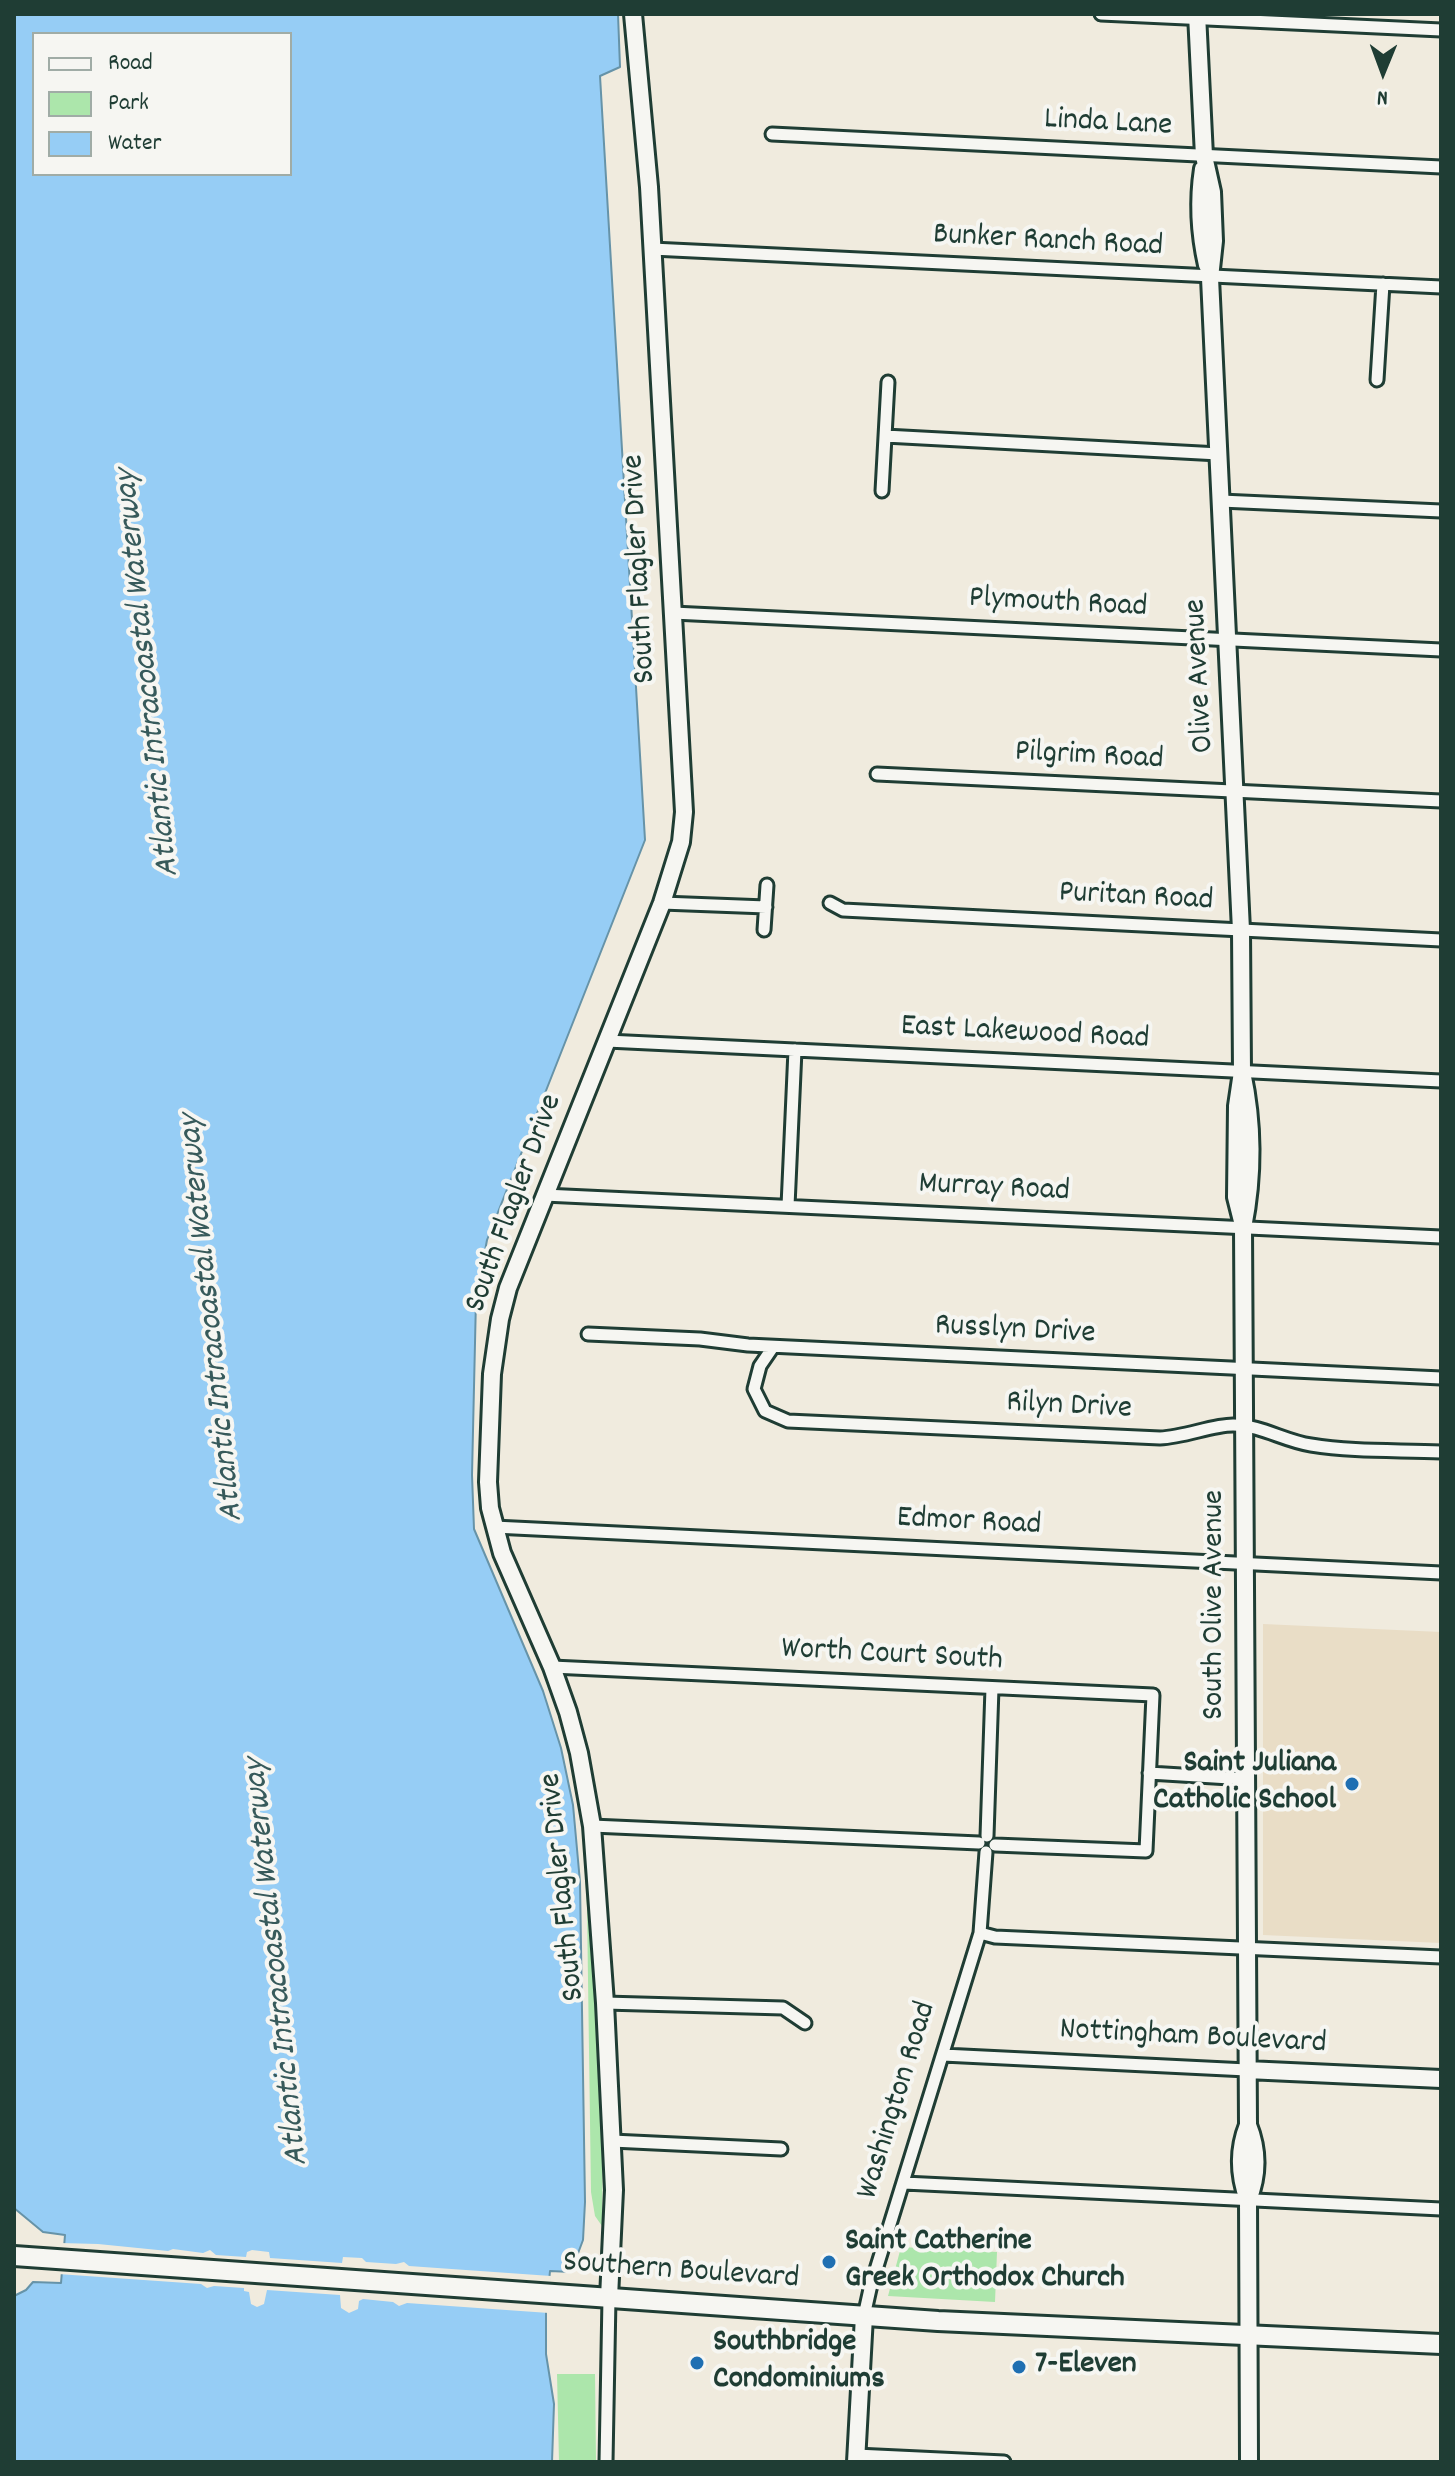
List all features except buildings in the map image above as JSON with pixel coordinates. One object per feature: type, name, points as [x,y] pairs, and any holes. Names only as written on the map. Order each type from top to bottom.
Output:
[{"type":"main road","name":"Southern Boulevard","points":[[14,2256],[864,2316],[1441,2344]]},
{"type":"street","name":"South Flagler Drive","points":[[606,2462],[614,2190],[592,1826],[579,1753],[552,1667],[502,1553],[494,1527],[488,1482],[495,1350],[508,1288],[662,903],[681,842],[684,812],[652,249],[633,14]]},
{"type":"street","points":[[1101,14],[1198,16],[1441,30]]},
{"type":"street","name":"Olive Avenue","points":[[1198,16],[1204,156],[1212,192],[1214,241],[1210,278],[1241,930],[1242,1072],[1237,1106],[1236,1197],[1243,1228]]},
{"type":"street","name":"Linda Lane","points":[[772,134],[1441,167]]},
{"type":"street","name":"Bunker Ranch Road","points":[[652,249],[1441,287]]},
{"type":"street","points":[[1377,380],[1383,284]]},
{"type":"street","points":[[882,491],[888,382]]},
{"type":"street","points":[[885,436],[1219,454]]},
{"type":"street","points":[[1221,501],[1441,511]]},
{"type":"street","name":"Plymouth Road","points":[[673,613],[1441,650]]},
{"type":"street","name":"Pilgrim Road","points":[[877,774],[1441,801]]},
{"type":"street","points":[[764,930],[767,885]]},
{"type":"street","points":[[662,903],[766,907]]},
{"type":"street","name":"Puritan Road","points":[[830,903],[843,910],[1441,940]]},
{"type":"street","name":"East Lakewood Road","points":[[607,1041],[1441,1081]]},
{"type":"street","points":[[788,1206],[795,1050]]},
{"type":"street","name":"Murray Road","points":[[544,1195],[1441,1237]]},
{"type":"street","name":"South Olive Avenue","points":[[1243,1228],[1247,2070],[1248,2125],[1255,2143],[1255,2182],[1248,2200],[1249,2462]]},
{"type":"street","name":"Russlyn Drive","points":[[588,1334],[700,1339],[773,1347],[1441,1378]]},
{"type":"street","name":"Rilyn Drive","points":[[773,1347],[760,1366],[754,1389],[765,1411],[788,1421],[1160,1438],[1199,1433],[1228,1425],[1244,1425],[1290,1441],[1316,1446],[1441,1452]]},
{"type":"street","name":"Edmor Road","points":[[494,1527],[1441,1573]]},
{"type":"street","name":"Worth Court South","points":[[552,1667],[1153,1695],[1149,1773]]},
{"type":"street","name":"Washington Road","points":[[856,2458],[864,2316],[980,1933],[987,1844],[992,1688]]},
{"type":"street","points":[[592,1826],[1146,1851],[1149,1773],[1246,1779]]},
{"type":"street","points":[[980,1933],[995,1937],[1441,1957]]},
{"type":"street","points":[[605,2003],[783,2008],[805,2023]]},
{"type":"street","name":"Nottingham Boulevard","points":[[943,2055],[1441,2079]]},
{"type":"street","points":[[612,2141],[781,2149]]},
{"type":"street","points":[[904,2183],[1441,2209]]},
{"type":"street","points":[[856,2458],[1004,2462]]},
{"type":"shaded area","name":"Saint Juliana Catholic School","points":[[1263,1624],[1441,1632],[1441,1943],[1263,1935]]},
{"type":"green space","points":[[583,1841],[587,1841],[603,2134],[602,2226],[595,2216],[591,2192],[587,1908]]},
{"type":"green space","points":[[901,2247],[997,2252],[995,2302],[888,2296]]},
{"type":"green space","points":[[557,2374],[595,2374],[596,2462],[559,2462]]},
{"type":"water","name":"Atlantic Intracoastal Waterway","points":[[14,14],[618,14],[620,67],[600,76],[645,840],[487,1240],[476,1299],[472,1475],[474,1529],[543,1691],[561,1748],[573,1805],[580,1882],[585,2202],[583,2240],[571,2272],[550,2271],[546,2354],[554,2404],[552,2462],[14,2462],[14,2296],[33,2282],[61,2283],[65,2235],[43,2232],[14,2208]]},
{"type":"pier","points":[[60,2243],[203,2253],[210,2250],[216,2255],[246,2257],[247,2252],[252,2250],[269,2252],[270,2258],[342,2263],[343,2257],[362,2258],[366,2262],[404,2262],[409,2266],[551,2276],[549,2313],[407,2303],[399,2306],[393,2302],[363,2299],[359,2301],[358,2309],[349,2313],[341,2308],[340,2295],[267,2290],[264,2304],[257,2307],[251,2304],[249,2292],[244,2288],[207,2288],[201,2284],[58,2274]]},
{"type":"place","name":"Saint Juliana Catholic School","points":[[1352,1784]]},
{"type":"place","name":"Saint Catherine Greek Orthodox Church","points":[[829,2262]]},
{"type":"place","name":"Southbridge Condominiums","points":[[697,2363]]},
{"type":"place","name":"7-Eleven","points":[[1019,2367]]}]
